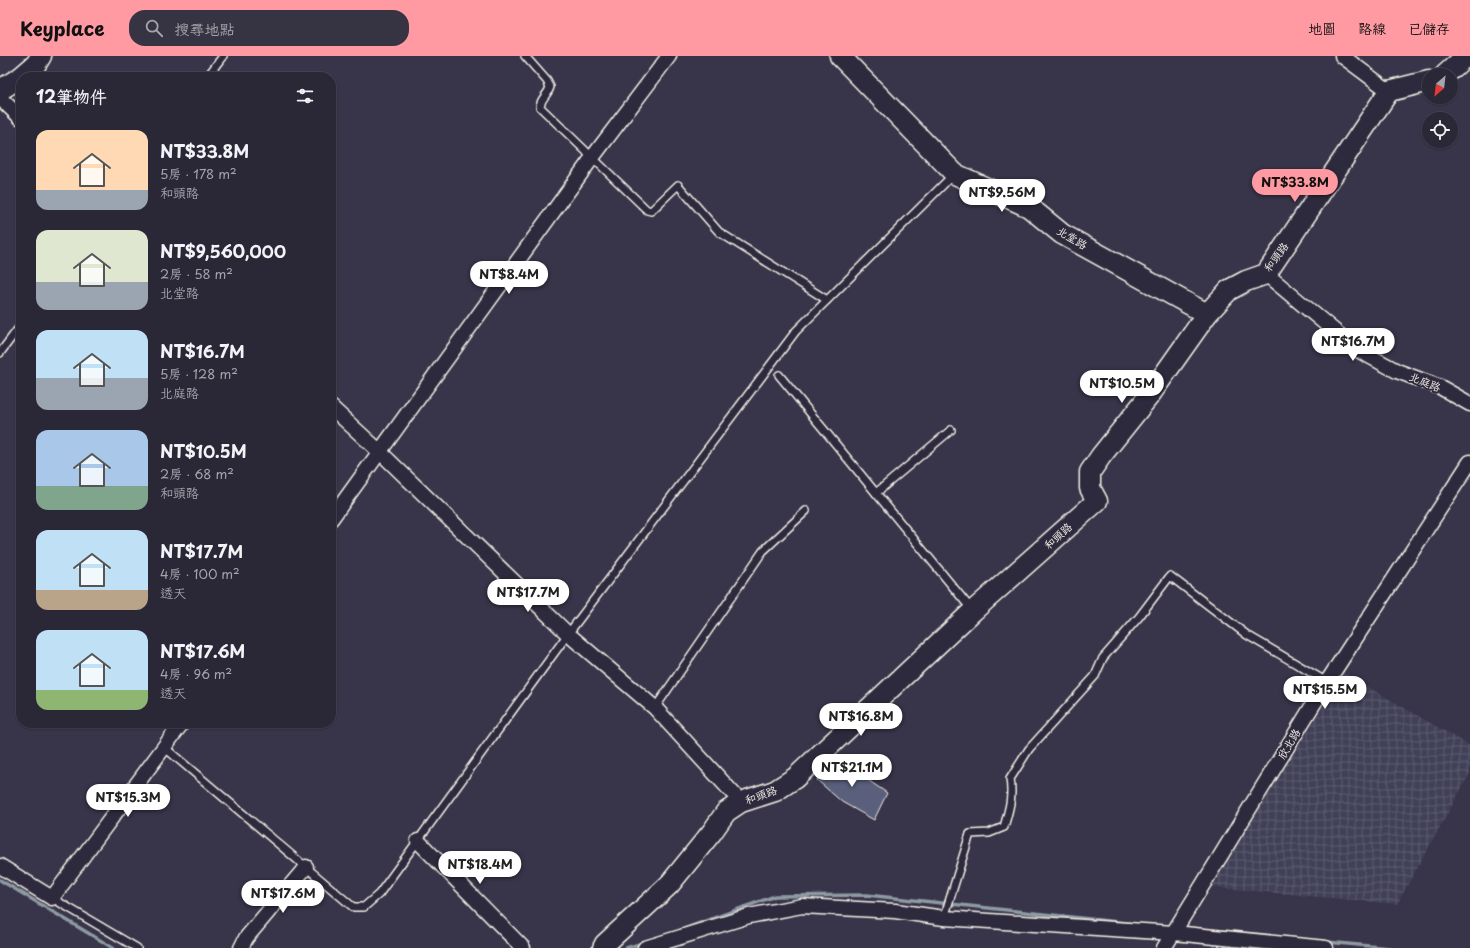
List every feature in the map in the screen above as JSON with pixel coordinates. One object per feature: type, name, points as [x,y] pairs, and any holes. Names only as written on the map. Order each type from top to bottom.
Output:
[{"type":"street","points":[[27,72],[36,64],[41,56]]},
{"type":"street","points":[[336,512],[592,158],[669,56]]},
{"type":"street","name":"北堂路","points":[[840,56],[955,174],[1029,207],[1062,234],[1208,314]]},
{"type":"street","points":[[1342,56],[1389,91],[1422,83]]},
{"type":"street","points":[[1453,68],[1466,56]]},
{"type":"street","points":[[0,90],[16,80]]},
{"type":"street","name":"和頭路","points":[[602,946],[669,885],[712,832],[726,812],[741,802],[776,791],[795,778],[973,611],[1097,501],[1090,488],[1090,472],[1101,456],[1149,396],[1208,314],[1229,290],[1246,281],[1266,274],[1389,91]]},
{"type":"street","points":[[0,98],[16,113]]},
{"type":"street","name":"北庭路","points":[[1266,274],[1356,349],[1397,371],[1440,387],[1470,404]]},
{"type":"street","points":[[336,412],[380,452],[568,634],[655,708],[741,802]]},
{"type":"street","name":"欣北路","points":[[1164,948],[1327,682],[1470,462]]},
{"type":"street","points":[[0,866],[52,898],[178,728]]},
{"type":"street","points":[[418,841],[523,948]]},
{"type":"street","points":[[241,948],[246,938],[306,867]]},
{"type":"street","points":[[652,947],[749,916],[802,906],[895,911],[944,918],[1174,933],[1326,948]]},
{"type":"lane","points":[[211,72],[223,56]]},
{"type":"lane","points":[[525,56],[550,87],[549,93],[540,103],[540,107],[647,210],[651,211],[678,185],[719,232],[827,300]]},
{"type":"lane","points":[[164,747],[353,907],[364,908],[379,894],[568,634],[796,331],[955,174]]},
{"type":"lane","points":[[0,353],[16,332]]},
{"type":"lane","points":[[779,375],[973,611]]},
{"type":"lane","points":[[876,493],[951,430]]},
{"type":"lane","points":[[655,708],[763,551],[806,511]]},
{"type":"lane","points":[[944,918],[970,834],[989,833],[1004,827],[1009,812],[1012,792],[1010,779],[1029,749],[1095,676],[1103,658],[1139,617],[1170,576],[1247,635],[1327,682]]},
{"type":"lane","points":[[52,898],[138,948]]},
{"type":"shaded area","points":[[1344,673],[1470,746],[1470,773],[1397,904],[1210,887]]},
{"type":"building","points":[[836,755],[859,774],[887,793],[874,820],[842,802],[817,780]]},
{"type":"waterway","points":[[0,880],[113,948]]},
{"type":"waterway","points":[[681,930],[775,896],[867,895],[1136,924]]},
{"type":"waterway","points":[[1327,942],[1390,948]]},
{"type":"waterway","points":[[626,948],[643,943]]}]
